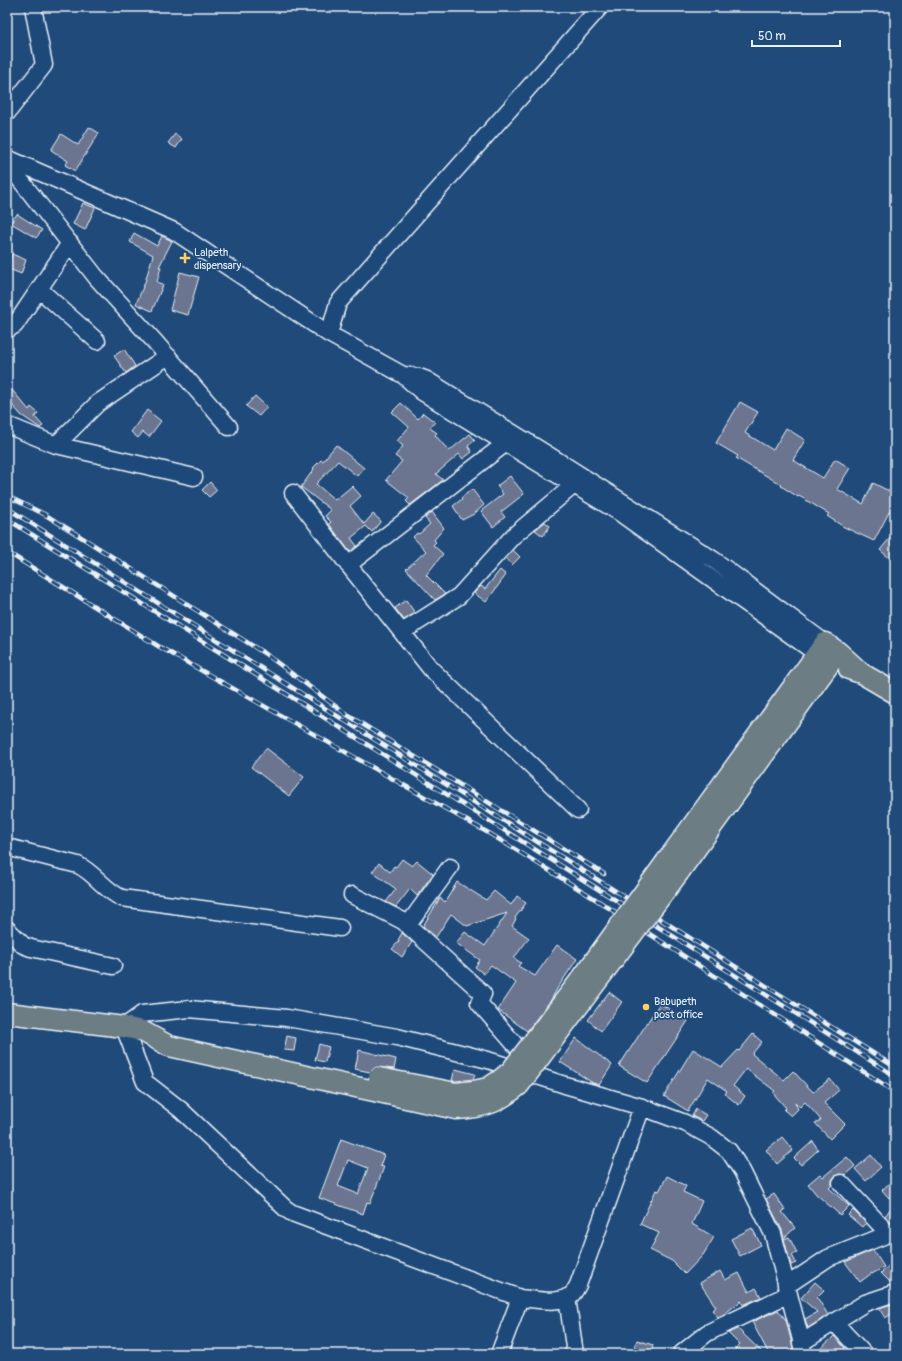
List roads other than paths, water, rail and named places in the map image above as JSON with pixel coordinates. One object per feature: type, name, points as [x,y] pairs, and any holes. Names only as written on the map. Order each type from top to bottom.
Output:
[{"type":"main road","points":[[7,1013],[171,1033],[456,1093],[488,1088],[511,1071],[585,974],[672,867],[827,653],[895,693]]},
{"type":"street","points":[[7,113],[44,65],[33,7]]},
{"type":"street","points":[[329,334],[338,303],[600,7]]},
{"type":"street","points":[[7,158],[174,231],[329,334],[403,375],[422,392],[620,513],[827,653]]},
{"type":"street","points":[[7,163],[96,277],[168,356],[229,427]]},
{"type":"street","points":[[7,330],[15,325],[70,243]]},
{"type":"street","points":[[39,289],[97,340]]},
{"type":"street","points":[[56,445],[98,403],[168,356]]},
{"type":"street","points":[[403,375],[419,377],[427,380],[714,560],[827,653]]},
{"type":"street","points":[[7,425],[56,445],[194,477]]},
{"type":"street","points":[[348,564],[506,443]]},
{"type":"street","points":[[402,632],[459,596],[513,536],[574,485]]},
{"type":"street","points":[[293,493],[436,675],[578,810]]},
{"type":"street","points":[[7,847],[78,865],[115,895],[122,898],[340,928]]},
{"type":"street","points":[[408,924],[450,867]]},
{"type":"street","points":[[352,895],[408,924],[483,994],[479,1003],[546,1079]]},
{"type":"street","points":[[7,929],[23,944],[31,948],[113,966]]},
{"type":"street","points":[[642,1107],[578,1285],[571,1295],[562,1299],[551,1300],[520,1298],[286,1209],[181,1110],[145,1082],[133,1029],[142,1014],[189,1009],[287,1018],[397,1037],[488,1060],[546,1079],[642,1107],[685,1123],[711,1137],[729,1151],[742,1171],[773,1234],[802,1348],[834,1322],[865,1302],[895,1293]]},
{"type":"street","points":[[681,1354],[707,1333],[787,1290],[828,1258],[886,1235],[886,1231],[841,1183]]},
{"type":"street","points":[[567,1297],[575,1354]]},
{"type":"street","points":[[499,1354],[520,1298]]},
{"type":"street","points":[[834,1322],[864,1354]]},
{"type":"railway","points":[[7,496],[44,514],[70,530],[267,655],[346,714],[604,874]]},
{"type":"railway","points":[[7,508],[895,1067]]},
{"type":"railway","points":[[7,519],[895,1076]]},
{"type":"railway","points":[[7,552],[158,646],[492,835],[592,897],[895,1092]]},
{"type":"place","name":"Lalpeth dispensary","points":[[185,258]]},
{"type":"place","name":"Babupeth post office","points":[[646,1007]]}]
